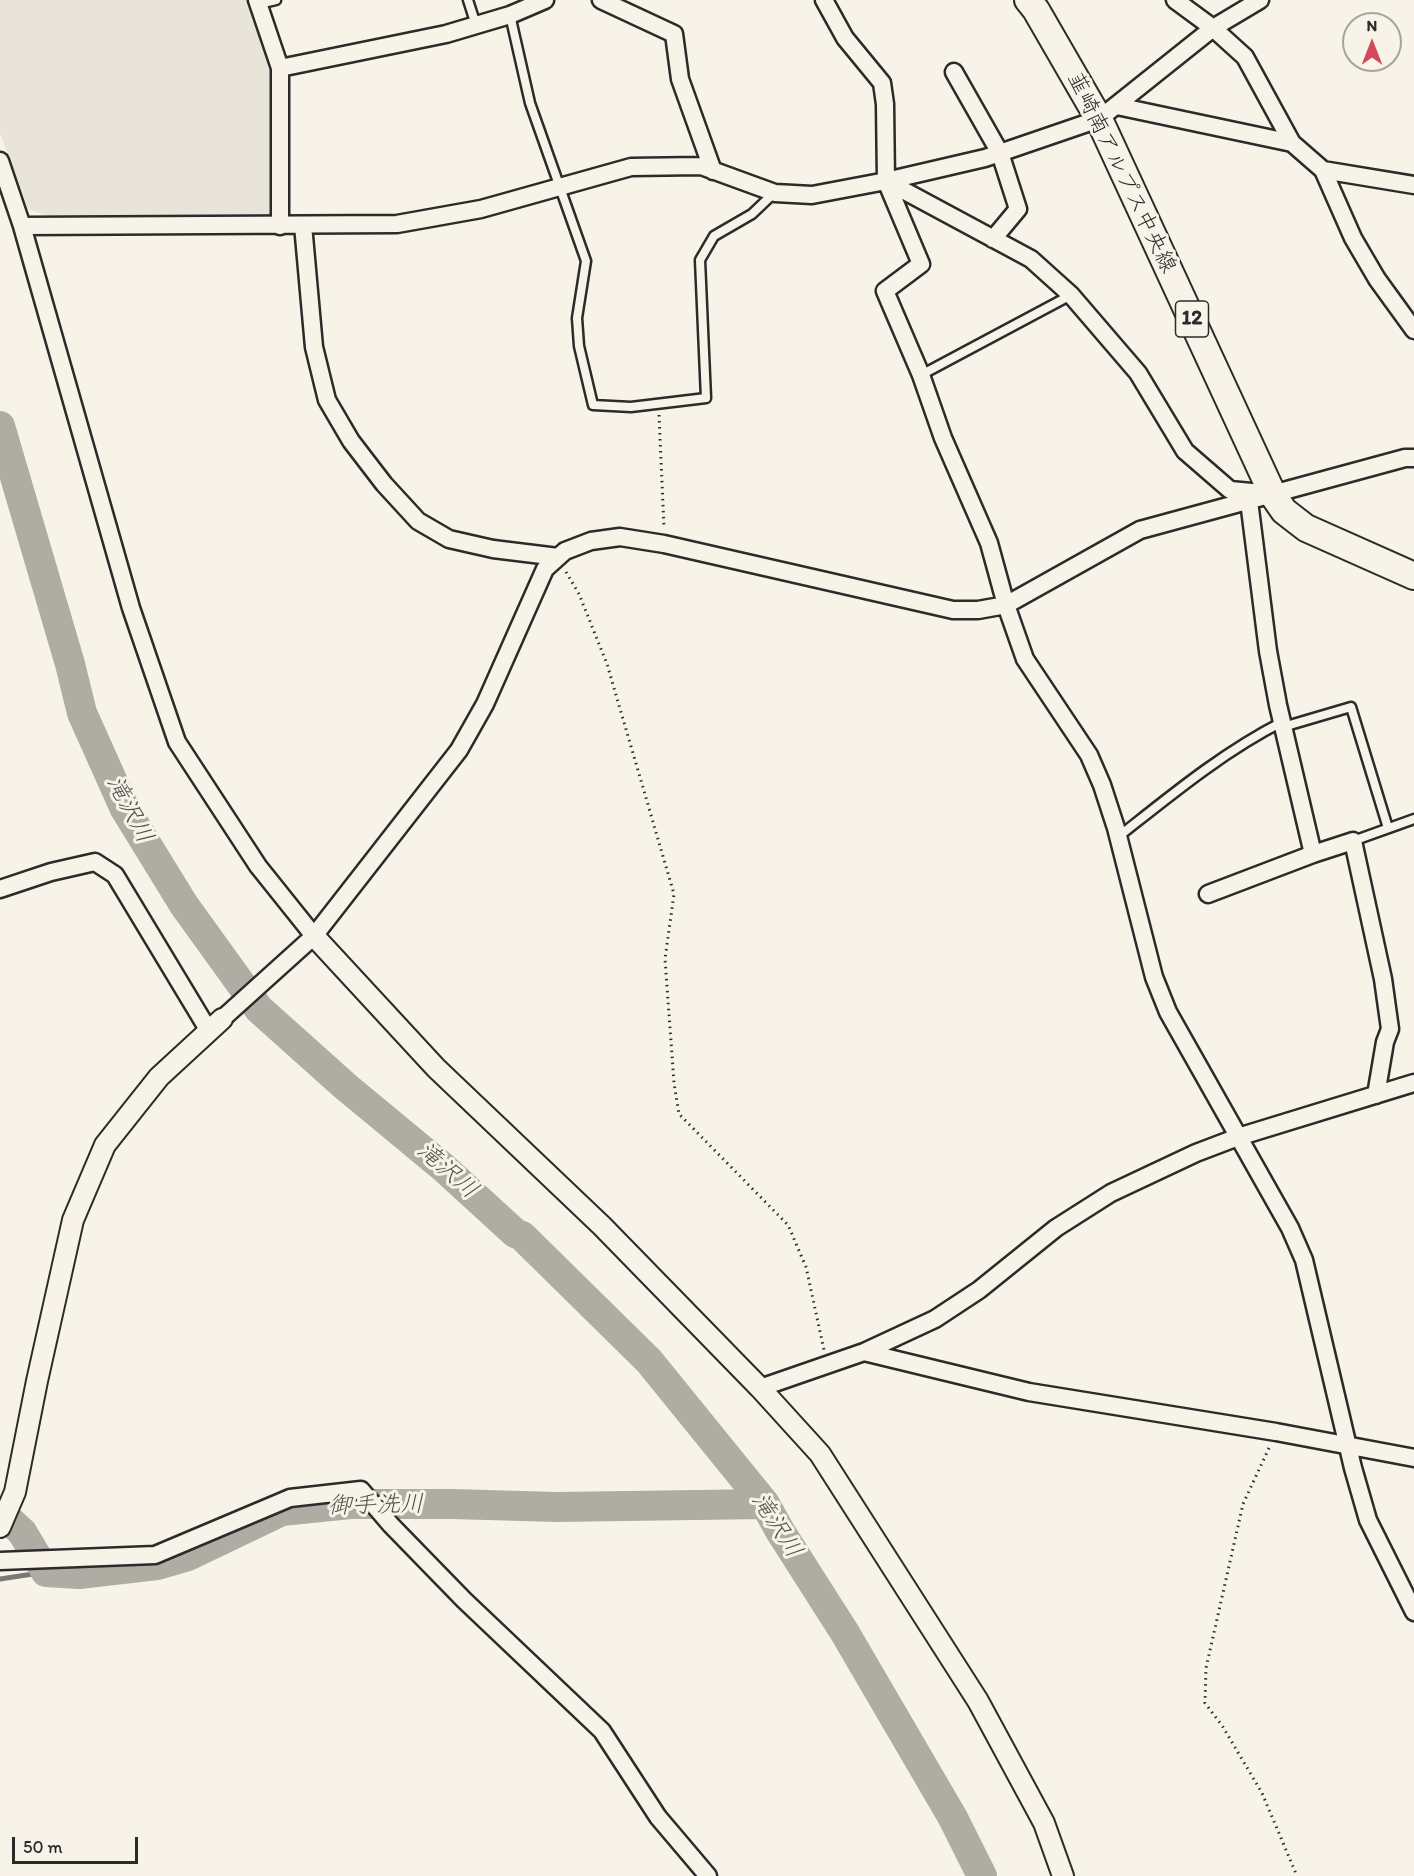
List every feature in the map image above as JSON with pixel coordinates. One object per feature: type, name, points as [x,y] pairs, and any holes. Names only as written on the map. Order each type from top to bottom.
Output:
[{"type":"main road","name":"韮崎南アルプス中央線","points":[[1028,0],[1108,113],[1273,495],[1284,511],[1306,528],[1414,576]]},
{"type":"street","points":[[280,68],[446,34],[510,15],[544,0]]},
{"type":"street","points":[[601,0],[674,34],[680,79],[713,171]]},
{"type":"street","points":[[824,0],[845,38],[882,82],[885,104],[886,181],[921,264],[885,291],[989,543],[1006,604],[1025,659],[1089,755],[1102,785],[1118,837],[1154,977],[1168,1012],[1290,1228],[1304,1260],[1368,1520],[1414,1612]]},
{"type":"street","points":[[1175,0],[1213,28],[1245,57],[1292,143],[1323,170],[1353,238],[1377,279],[1414,330]]},
{"type":"street","points":[[22,226],[397,224],[481,209],[631,167],[701,166],[775,193],[812,195],[886,181],[1000,153],[1108,113],[1213,28],[1260,0]]},
{"type":"street","points":[[258,2],[280,68],[280,226]]},
{"type":"street","points":[[954,72],[1000,153],[1018,209],[993,239]]},
{"type":"street","points":[[1108,113],[1292,143]]},
{"type":"street","points":[[0,161],[22,226],[131,608],[177,742],[258,866],[314,936],[436,1068],[602,1226],[820,1454],[978,1701],[1044,1823],[1064,1876]]},
{"type":"street","points":[[1323,170],[1414,184]]},
{"type":"street","points":[[886,181],[1030,259],[1071,295],[1138,373],[1185,451],[1230,490],[1273,495]]},
{"type":"street","points":[[303,225],[314,347],[327,400],[351,441],[384,484],[418,521],[449,539],[493,549],[558,557]]},
{"type":"street","points":[[0,1527],[15,1492],[73,1220],[105,1145],[159,1077],[314,936],[459,750],[485,704],[545,569],[565,550],[591,541],[620,537],[664,544],[953,610],[978,610],[1006,604],[1140,530],[1405,458],[1414,458]]},
{"type":"street","points":[[1249,501],[1268,651],[1282,725],[1314,854]]},
{"type":"street","points":[[1208,894],[1353,841],[1383,979],[1390,1029],[1376,1095]]},
{"type":"street","points":[[0,889],[51,872],[95,862],[115,875],[215,1024]]},
{"type":"street","points":[[759,1388],[864,1352],[935,1319],[979,1290],[1056,1228],[1112,1193],[1196,1153],[1238,1137],[1414,1083]]},
{"type":"street","points":[[864,1352],[1029,1392],[1276,1432],[1414,1458]]},
{"type":"street","points":[[6,1560],[155,1555],[290,1498],[361,1490],[391,1525],[464,1600],[602,1731],[658,1817],[708,1876]]},
{"type":"lane","points":[[258,2],[276,0]]},
{"type":"lane","points":[[468,0],[476,25]]},
{"type":"lane","points":[[510,15],[530,103],[586,261],[577,318],[579,346],[593,405],[631,407],[706,398],[700,260],[714,236],[752,214],[775,193]]},
{"type":"lane","points":[[921,375],[1071,295]]},
{"type":"lane","points":[[1118,837],[1173,794],[1262,732],[1351,707],[1388,828]]},
{"type":"lane","points":[[1353,841],[1414,819]]},
{"type":"path","points":[[658,404],[664,544]]},
{"type":"path","points":[[558,557],[579,594],[607,664],[674,894],[665,959],[679,1114],[788,1225],[806,1267],[827,1365]]},
{"type":"path","points":[[1276,1432],[1243,1504],[1206,1668],[1205,1703],[1223,1727],[1262,1793],[1297,1876]]},
{"type":"shaded area","points":[[0,0],[250,0],[275,77],[272,215],[49,216],[28,209],[0,133]]},
{"type":"waterway","name":"滝沢川","points":[[0,426],[70,664],[82,713],[125,809],[184,905],[259,1009],[345,1086],[444,1168],[515,1233],[522,1236],[649,1361],[765,1504],[845,1633],[953,1818],[982,1876]]},
{"type":"waterway","name":"御手洗川","points":[[0,1512],[22,1532],[46,1572],[79,1574],[157,1565],[188,1556],[282,1511],[350,1504],[557,1507],[765,1504]]},
{"type":"waterway","name":"御手洗川","points":[[0,1579],[46,1572]]}]
